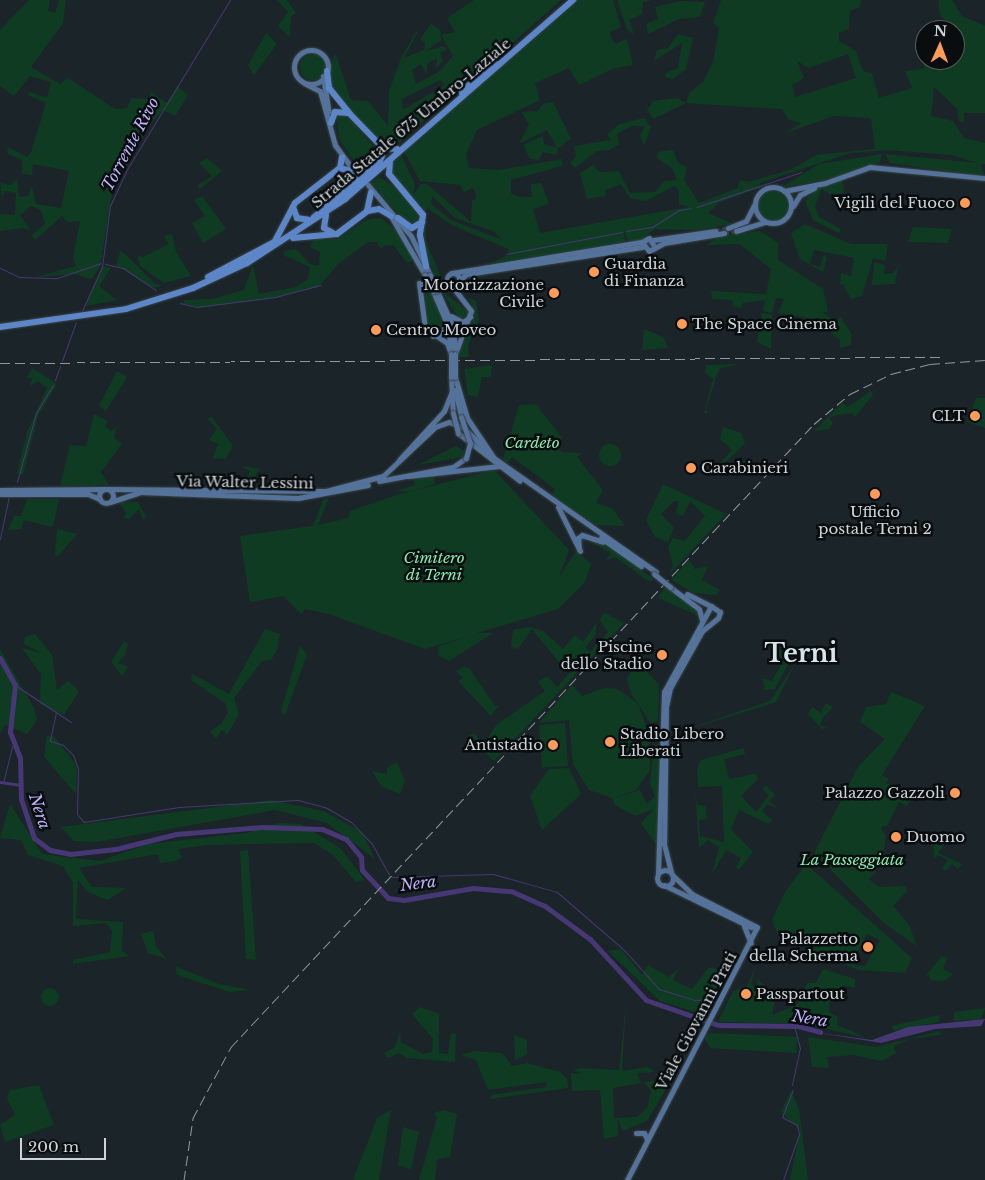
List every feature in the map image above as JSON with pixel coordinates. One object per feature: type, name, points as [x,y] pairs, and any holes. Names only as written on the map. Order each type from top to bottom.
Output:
[{"type":"highway","name":"Strada Statale 675 Umbro-Laziale","points":[[0,327],[84,318],[157,300],[218,277],[276,244],[326,214],[373,176],[404,145],[567,0]]},
{"type":"highway","name":"Strada Statale 675 Umbro-Laziale","points":[[404,145],[573,0]]},
{"type":"highway","points":[[325,74],[329,88],[379,146],[387,151],[398,151]]},
{"type":"highway","points":[[331,123],[338,111],[350,114]]},
{"type":"highway","points":[[378,165],[382,156],[379,146]]},
{"type":"highway","name":"Strada Statale 675 Umbro-Laziale","points":[[0,323],[82,314],[144,299],[210,276],[276,244],[310,220],[398,151]]},
{"type":"highway","points":[[276,244],[295,203],[340,168],[342,157]]},
{"type":"highway","points":[[391,160],[388,170],[392,179]]},
{"type":"highway","points":[[340,168],[354,172]]},
{"type":"highway","points":[[373,176],[384,174],[392,179],[420,210],[423,221],[420,235],[426,266]]},
{"type":"highway","points":[[367,211],[368,188]]},
{"type":"highway","points":[[295,203],[294,216],[310,220]]},
{"type":"highway","points":[[276,244],[305,234],[337,234],[367,211],[379,209],[412,228],[423,221]]},
{"type":"highway","points":[[326,214],[324,228],[337,234]]},
{"type":"main road","points":[[299,80],[298,66],[314,50]]},
{"type":"main road","points":[[314,50],[327,56],[325,74],[331,123],[342,150],[360,177],[342,157],[331,136],[322,95],[299,80],[294,68],[306,52],[314,50]]},
{"type":"main road","points":[[304,83],[325,74]]},
{"type":"main road","points":[[642,245],[648,251],[654,246],[726,231],[746,221],[765,189],[784,190],[825,183],[883,166],[984,178]]},
{"type":"main road","points":[[736,231],[765,222],[782,221],[791,211],[800,195],[825,183]]},
{"type":"main road","points":[[368,188],[394,217],[426,266],[428,275]]},
{"type":"main road","points":[[784,190],[791,211]]},
{"type":"main road","points":[[755,203],[757,214],[765,222]]},
{"type":"main road","points":[[394,217],[437,289],[447,312],[453,354],[455,390],[467,418],[494,458],[671,585],[700,608],[702,621]]},
{"type":"main road","points":[[437,289],[449,283],[458,282],[467,274],[642,245],[653,240],[715,230]]},
{"type":"main road","points":[[653,240],[654,246]]},
{"type":"main road","points":[[452,273],[642,245]]},
{"type":"main road","points":[[452,273],[458,282],[462,298],[471,317]]},
{"type":"main road","points":[[449,283],[452,273]]},
{"type":"main road","points":[[453,354],[447,343],[433,336],[425,328],[419,283],[456,293]]},
{"type":"main road","points":[[449,283],[462,298]]},
{"type":"main road","points":[[437,289],[453,354]]},
{"type":"main road","points":[[447,312],[458,322],[471,317]]},
{"type":"main road","points":[[453,354],[471,317]]},
{"type":"main road","points":[[433,336],[444,332],[445,319]]},
{"type":"main road","points":[[455,390],[452,413],[458,433],[500,466],[607,542],[655,573]]},
{"type":"main road","name":"Via Walter Lessini","points":[[110,502],[140,492],[298,498],[453,467],[466,458],[470,443],[461,417],[455,390]]},
{"type":"main road","name":"Via Walter Lessini","points":[[355,485],[391,467],[444,411],[455,390]]},
{"type":"main road","name":"Via Walter Lessini","points":[[0,490],[309,493],[355,485],[383,476],[444,423],[460,425],[494,458]]},
{"type":"main road","name":"Via Walter Lessini","points":[[378,482],[500,466]]},
{"type":"main road","points":[[0,494],[88,494],[100,499],[110,502],[112,493],[106,490],[100,499]]},
{"type":"main road","points":[[558,507],[580,552],[577,543],[582,535],[607,542]]},
{"type":"main road","points":[[664,885],[671,882],[664,844],[666,707],[672,684],[708,625],[720,612],[671,585]]},
{"type":"main road","points":[[711,606],[664,692],[658,873],[664,885],[756,929]]},
{"type":"main road","points":[[658,873],[671,874],[692,894],[756,929]]},
{"type":"main road","points":[[740,922],[748,930],[751,943]]},
{"type":"main road","name":"Viale Giovanni Prati","points":[[655,1126],[718,1008],[751,943],[756,929]]},
{"type":"main road","points":[[629,1180],[655,1126]]},
{"type":"main road","points":[[629,1180],[655,1126]]},
{"type":"main road","points":[[636,1133],[644,1133],[647,1140]]},
{"type":"green space","points":[[29,0],[50,0],[48,11],[55,13],[59,0],[66,0],[63,23],[31,67],[60,84],[68,78],[115,109],[127,108],[131,98],[149,99],[151,92],[167,103],[177,86],[188,95],[175,116],[163,110],[150,125],[112,194],[100,267],[91,279],[75,274],[36,277],[76,266],[73,258],[80,221],[67,222],[62,216],[35,240],[32,235],[45,224],[41,210],[31,206],[20,215],[31,231],[23,228],[0,231],[0,214],[15,215],[16,193],[5,191],[2,197],[0,183],[11,185],[17,178],[19,197],[28,196],[32,186],[36,204],[61,208],[69,171],[33,164],[32,175],[22,174],[22,160],[7,153],[8,147],[27,157],[31,152],[46,103],[28,95],[29,92],[47,98],[51,82],[30,76],[14,96],[0,86],[0,30]]},
{"type":"green space","points":[[277,0],[287,0],[296,13],[291,17],[290,37],[278,26],[288,12]]},
{"type":"green space","points":[[474,0],[561,0],[400,142],[384,147],[333,91],[329,81],[333,57],[336,55],[351,100],[368,101],[388,126],[389,91],[401,58],[416,32],[419,30],[404,58],[424,50],[425,43],[420,39],[431,24],[440,30],[441,40],[426,51],[444,46],[447,50],[440,53],[443,61],[436,69],[437,58],[427,64],[427,75],[421,64],[412,70],[416,84],[440,71],[453,56],[441,35],[455,32],[447,18]],"holes":[[[440,80],[445,85],[403,110],[402,99]]]},
{"type":"green space","points":[[577,0],[613,0],[621,27],[610,32],[611,38],[615,44],[627,39],[633,65],[612,69],[579,85],[569,68],[535,83],[540,100],[477,130],[466,154],[469,168],[499,170],[562,159],[562,166],[511,180],[511,193],[519,197],[532,197],[531,184],[541,183],[549,204],[533,209],[540,233],[689,207],[679,204],[679,190],[674,186],[646,201],[630,198],[621,184],[605,190],[606,196],[587,199],[580,173],[593,165],[599,172],[619,171],[630,193],[655,192],[664,181],[677,180],[672,168],[657,158],[658,152],[673,150],[678,163],[687,167],[684,180],[699,203],[738,188],[740,180],[748,182],[790,170],[816,155],[875,149],[871,118],[833,116],[786,133],[801,123],[789,120],[782,109],[686,103],[689,93],[703,82],[713,62],[719,28],[713,23],[721,0],[861,0],[860,7],[850,11],[849,29],[839,33],[839,41],[856,51],[863,71],[872,73],[879,98],[912,88],[905,71],[965,70],[965,20],[945,20],[940,15],[938,0],[952,0],[962,16],[985,26],[985,113],[964,113],[964,122],[959,121],[957,109],[934,87],[931,116],[953,121],[964,138],[985,143],[985,164],[981,164],[985,177],[890,163],[885,154],[978,163],[951,155],[887,150],[850,153],[760,183],[760,188],[720,202],[708,213],[733,224],[697,230],[654,229],[639,241],[629,242],[624,231],[625,242],[487,264],[509,255],[508,249],[452,225],[427,208],[425,212],[392,175],[391,164],[401,155],[415,184],[413,195],[421,184],[427,184],[471,222],[472,201],[477,197],[473,188],[464,192],[460,185],[420,181],[404,152]],"holes":[[[848,54],[856,78],[795,97],[792,85],[804,78],[797,61],[809,68]],[[432,196],[455,218],[495,232],[502,240],[451,220],[431,204]]]},
{"type":"green space","points":[[617,0],[651,0],[643,2],[642,14],[629,20],[634,35],[627,29]]},
{"type":"green space","points":[[682,1],[705,2],[700,17],[679,19],[648,34],[646,24],[658,19],[655,7]]},
{"type":"green space","points":[[266,33],[277,44],[254,75],[248,65]]},
{"type":"green space","points":[[678,34],[693,38],[686,69],[673,79],[665,77],[666,73],[678,68],[682,43],[654,61],[657,50],[668,48]]},
{"type":"green space","points":[[313,54],[322,58],[326,67],[322,76],[313,80],[304,76],[300,67],[304,58]]},
{"type":"green space","points":[[677,98],[686,103],[653,119],[647,110],[653,101]]},
{"type":"green space","points":[[553,102],[571,139],[557,149],[557,155],[543,152],[539,160],[530,159],[523,145],[543,136],[544,144],[557,148],[547,130],[519,144],[529,125],[522,112],[538,111],[543,104]]},
{"type":"green space","points":[[336,115],[347,115],[379,153],[363,175],[339,139]]},
{"type":"green space","points":[[644,118],[651,127],[644,146],[640,136],[645,126],[631,126],[617,134],[619,144],[610,150],[597,151],[575,168],[570,163],[576,156],[574,146],[611,140],[607,134],[620,124]]},
{"type":"green space","points":[[882,154],[880,162],[831,179],[782,187],[819,164]]},
{"type":"green space","points":[[207,158],[222,171],[200,189],[197,186],[212,176],[199,163]]},
{"type":"green space","points":[[379,177],[394,186],[419,213],[419,220],[414,224],[404,220],[370,183]]},
{"type":"green space","points":[[843,179],[844,193],[830,194],[822,189],[815,206],[819,217],[841,229],[839,233],[813,220],[805,201],[815,189]]},
{"type":"green space","points":[[773,191],[784,195],[788,206],[784,217],[773,221],[762,217],[758,206],[762,195]]},
{"type":"green space","points":[[202,196],[226,229],[203,243],[192,223],[205,216],[194,200]]},
{"type":"green space","points":[[381,218],[398,232],[412,251],[412,261],[407,263],[394,246],[385,245],[381,249],[377,242],[368,242],[338,264],[318,287],[275,298],[199,308],[183,304],[184,300],[212,299],[244,290],[253,265],[259,294],[296,287],[308,279],[310,267],[283,255],[285,251],[296,249],[310,264],[319,266],[320,252],[310,247],[314,239],[337,239],[366,220]]},
{"type":"green space","points":[[426,218],[426,241],[442,280],[439,283],[424,250]]},
{"type":"green space","points":[[805,224],[851,244],[888,244],[885,261],[873,258],[862,296],[851,299],[843,284],[840,285],[841,273],[851,276],[854,258],[814,250],[810,264],[820,267],[824,254],[827,258],[823,272],[800,259],[791,233]]},
{"type":"green space","points":[[913,227],[952,229],[948,243],[908,242]]},
{"type":"green space","points":[[760,231],[778,243],[778,260],[823,289],[828,311],[823,313],[837,323],[840,316],[851,333],[851,345],[840,348],[840,340],[813,319],[778,313],[784,299],[776,298],[772,313],[763,311],[765,300],[743,303],[741,308],[732,306],[733,300],[712,299],[711,291],[766,294],[771,269],[739,244],[706,245],[721,236]]},
{"type":"green space","points":[[172,234],[176,252],[191,276],[164,283],[140,266],[137,255],[143,257],[169,244],[164,236]]},
{"type":"green space","points":[[121,250],[155,284],[163,285],[154,288],[116,265]]},
{"type":"green space","points":[[874,262],[885,265],[884,274],[893,273],[898,267],[895,284],[872,285]]},
{"type":"green space","points":[[103,266],[111,268],[99,286],[117,300],[86,306]]},
{"type":"green space","points":[[429,289],[443,317],[439,332],[429,331],[426,321],[425,290]]},
{"type":"green space","points":[[442,291],[469,312],[465,317],[458,318]]},
{"type":"green space","points":[[469,298],[476,301],[479,320],[468,345],[469,357],[458,357],[475,313]]},
{"type":"green space","points":[[762,313],[772,315],[771,349],[757,342]]},
{"type":"green space","points":[[644,329],[663,337],[668,348],[642,350]]},
{"type":"green space","points":[[740,364],[719,369],[706,409],[709,413],[704,413],[713,379],[705,372],[706,365]]},
{"type":"green space","points":[[492,365],[491,377],[482,377],[478,397],[468,395],[464,369]]},
{"type":"green space","points":[[32,368],[57,384],[38,416],[23,475],[17,473],[27,432],[47,388],[38,381],[30,386],[32,379],[27,377]]},
{"type":"green space","points":[[117,371],[127,377],[106,411],[99,406]]},
{"type":"green space","points":[[871,391],[873,395],[855,417],[851,413],[833,416],[829,418],[833,423],[829,429],[814,431],[842,403],[848,407]]},
{"type":"green space","points":[[976,398],[985,398],[985,428],[967,422]]},
{"type":"green space","name":"Cardeto","points":[[536,404],[562,438],[556,445],[562,452],[582,453],[577,457],[603,490],[596,503],[612,508],[625,526],[595,525],[566,507],[552,495],[555,489],[512,457],[507,464],[503,459],[519,405]]},
{"type":"green space","points":[[94,414],[108,421],[105,426],[111,431],[116,427],[114,438],[122,444],[101,472],[109,485],[60,486],[70,445],[86,446]]},
{"type":"green space","points":[[211,416],[233,446],[225,459],[213,458],[218,444],[209,440],[217,429],[208,419]]},
{"type":"green space","points":[[723,427],[741,433],[745,443],[725,463],[721,462],[732,450],[720,439]]},
{"type":"green space","points":[[606,444],[614,444],[621,451],[621,459],[614,466],[606,466],[599,459],[599,451]]},
{"type":"green space","points":[[456,446],[464,451],[463,457],[418,465]]},
{"type":"green space","points":[[241,466],[259,469],[254,478],[256,489],[236,488],[237,477],[247,478],[250,471]]},
{"type":"green space","name":"Cimitero di Terni","points":[[494,470],[569,550],[559,577],[576,551],[591,564],[585,582],[558,609],[477,633],[493,633],[449,661],[438,655],[439,646],[471,635],[425,649],[329,614],[305,609],[301,614],[283,596],[250,602],[240,536],[313,526],[323,500],[329,498],[318,525],[348,518],[350,511],[397,495]]},
{"type":"green space","points":[[434,476],[435,484],[409,492],[398,490],[415,485],[413,478]]},
{"type":"green space","points":[[663,484],[726,514],[668,576],[673,566],[668,547],[673,538],[685,541],[705,516],[690,501],[683,516],[676,514],[679,501],[674,501],[661,514],[674,528],[668,542],[655,537],[646,520]]},
{"type":"green space","points":[[27,499],[59,499],[53,527],[24,520],[21,529],[8,530],[14,516],[21,516]]},
{"type":"green space","points":[[118,502],[138,502],[146,516],[143,520],[139,509],[129,519],[124,518],[126,512]]},
{"type":"green space","points":[[57,529],[77,534],[58,556],[55,555]]},
{"type":"green space","points":[[581,537],[609,545],[655,580],[648,581],[615,557],[605,561],[611,554],[587,539],[580,544]]},
{"type":"green space","points":[[689,560],[695,569],[708,566],[702,580],[720,590],[716,595],[694,593],[671,580]]},
{"type":"green space","points":[[665,587],[698,609],[699,616],[658,598]]},
{"type":"green space","points":[[605,613],[624,623],[494,761],[469,736],[474,733],[484,745],[496,725],[545,691],[538,682],[547,676],[557,687],[573,669],[563,667],[532,629],[518,649],[511,647],[513,630],[530,627],[543,631],[563,649],[575,635],[583,642],[597,622],[595,636],[585,647],[590,652],[608,632],[599,619]]},
{"type":"green space","points":[[265,629],[280,634],[277,650],[271,660],[262,661],[234,698],[239,714],[227,735],[222,729],[216,739],[210,732],[222,723],[228,712],[225,703],[191,680],[192,674],[229,694]]},
{"type":"green space","points":[[35,634],[52,655],[57,690],[68,681],[79,691],[64,715],[40,704],[41,674],[22,648],[41,653],[24,644],[25,637]]},
{"type":"green space","points":[[124,641],[128,644],[125,655],[118,663],[128,667],[122,676],[111,662]]},
{"type":"green space","points":[[300,645],[307,655],[285,715],[281,711]]},
{"type":"green space","points":[[0,649],[34,708],[37,720],[27,734],[5,725],[0,734]]},
{"type":"green space","points":[[780,650],[788,664],[775,689],[765,690],[762,678],[772,681],[783,660],[775,652]]},
{"type":"green space","points":[[647,663],[647,672],[659,684],[658,721],[651,724],[631,693],[627,679],[633,668],[642,669]]},
{"type":"green space","points":[[794,666],[776,702],[673,734],[770,701]]},
{"type":"green space","points":[[463,667],[469,668],[495,706],[499,705],[491,716],[458,681],[463,678],[456,671]]},
{"type":"green space","name":"Stadio Libero Liberati","points":[[572,685],[582,696],[605,688],[618,689],[638,704],[649,734],[650,770],[636,790],[613,799],[640,790],[647,804],[655,796],[650,784],[654,745],[659,744],[659,849],[641,823],[654,809],[635,816],[615,805],[612,798],[589,790],[573,764],[569,720],[539,723]]},
{"type":"green space","name":"La Passeggiata","points":[[891,692],[925,706],[882,775],[889,779],[886,783],[912,797],[907,806],[899,802],[887,826],[881,827],[886,836],[884,850],[877,856],[875,873],[869,879],[879,887],[906,886],[907,891],[893,906],[909,925],[917,946],[885,924],[814,853],[858,767],[885,739],[860,722],[866,707],[886,704]]},
{"type":"green space","points":[[826,703],[833,707],[822,719],[820,725],[827,728],[822,729],[808,714],[812,707],[821,713]]},
{"type":"green space","name":"Antistadio","points":[[565,723],[568,766],[542,768],[539,725]]},
{"type":"green space","points":[[47,735],[55,737],[77,766],[76,794],[44,757]]},
{"type":"green space","points":[[744,748],[745,754],[724,759],[729,779],[755,774],[758,779],[741,796],[756,812],[769,795],[762,789],[766,785],[775,795],[769,801],[779,809],[767,804],[762,811],[772,820],[769,824],[739,810],[731,829],[753,852],[739,870],[736,867],[741,858],[726,850],[712,874],[719,847],[708,840],[699,848],[695,789],[697,805],[706,806],[707,819],[699,820],[700,836],[724,842],[722,786],[698,787],[697,770],[700,761]]},
{"type":"green space","points":[[397,762],[405,781],[400,794],[381,786],[372,771],[387,774],[387,768]]},
{"type":"green space","points":[[569,768],[581,794],[542,830],[530,796],[549,769]]},
{"type":"green space","points":[[271,800],[323,811],[362,832],[375,859],[327,823],[275,810],[96,842],[74,841],[61,827]]},
{"type":"green space","points":[[10,804],[42,854],[100,861],[148,844],[246,833],[278,823],[301,824],[340,848],[365,880],[356,882],[333,855],[314,843],[207,845],[178,849],[182,857],[176,861],[160,863],[158,854],[79,868],[92,887],[126,888],[108,900],[88,892],[78,880],[76,919],[123,922],[122,951],[129,956],[73,964],[73,960],[110,952],[112,931],[106,923],[73,926],[73,883],[63,866],[28,855],[21,840],[0,838]]},
{"type":"green space","points":[[933,841],[941,846],[946,842],[938,853],[962,864],[958,869],[952,864],[946,871],[942,868],[948,860],[938,855],[934,859]]},
{"type":"green space","points":[[248,850],[256,960],[246,959],[240,851]]},
{"type":"green space","points":[[806,864],[912,958],[905,973],[858,970],[778,936],[772,920],[785,892]],"holes":[[[867,934],[880,940],[865,966],[857,966],[851,963]]]},
{"type":"green space","points":[[153,931],[156,946],[167,959],[148,953],[141,934]]},
{"type":"green space","points":[[621,949],[642,975],[648,965],[669,977],[678,969],[673,980],[692,989],[709,967],[729,973],[712,998],[701,1000],[709,1008],[707,1016],[660,1001],[608,951]]},
{"type":"green space","points":[[942,956],[947,958],[943,969],[953,974],[944,981],[930,980],[929,975],[924,978]]},
{"type":"green space","points":[[175,966],[219,984],[250,990],[230,992],[177,975]]},
{"type":"green space","points":[[755,967],[751,985],[758,987],[757,979],[765,986],[760,997],[775,1001],[772,1015],[798,1004],[807,983],[816,983],[823,969],[855,979],[855,988],[843,985],[841,999],[830,999],[829,1012],[838,1017],[837,1025],[867,1038],[805,1024],[718,1022],[733,991],[747,986]]},
{"type":"green space","points":[[50,988],[56,991],[59,997],[56,1003],[50,1006],[44,1003],[41,997],[44,991]]},
{"type":"green space","points":[[626,1004],[622,1071],[649,1067],[654,1072],[637,1073],[641,1083],[613,1088],[614,1118],[637,1117],[647,1108],[651,1091],[644,1082],[660,1080],[666,1089],[647,1121],[622,1131],[618,1118],[618,1136],[604,1139],[600,1090],[572,1091],[571,1073],[582,1074],[573,1070],[581,1068],[619,1070]]},
{"type":"green space","points":[[420,1007],[439,1014],[439,1053],[448,1054],[451,1033],[456,1034],[455,1062],[407,1058],[399,1053],[388,1058],[384,1053],[395,1047],[400,1032],[401,1042],[423,1054],[432,1052],[433,1039],[412,1014]]},
{"type":"green space","points":[[985,1008],[981,1019],[954,1021],[954,1012]]},
{"type":"green space","points":[[940,1015],[939,1022],[894,1031],[891,1026]]},
{"type":"green space","points":[[940,1031],[941,1035],[909,1039],[894,1046],[896,1053],[882,1061],[853,1055],[827,1057],[829,1068],[812,1067],[808,1037],[876,1047]]},
{"type":"green space","points":[[712,1033],[797,1037],[796,1053],[710,1048],[703,1036]]},
{"type":"green space","points":[[514,1035],[527,1040],[527,1054],[515,1060]]},
{"type":"green space","points":[[475,1051],[502,1053],[512,1066],[527,1063],[560,1072],[567,1078],[568,1088],[490,1099],[491,1095],[547,1087],[546,1082],[488,1090],[476,1060],[460,1055]]},
{"type":"green space","points":[[39,1085],[54,1125],[5,1142],[0,1125],[15,1115],[7,1098],[10,1090]]},
{"type":"green space","points":[[791,1090],[799,1109],[808,1180],[790,1180],[800,1130],[781,1112]]},
{"type":"green space","points":[[391,1110],[379,1180],[353,1180],[377,1118]]},
{"type":"green space","points":[[443,1110],[457,1114],[450,1157],[437,1159],[435,1180],[419,1180],[437,1118],[434,1113]]},
{"type":"green space","points":[[403,1127],[419,1132],[411,1170],[398,1165]]},
{"type":"shaded area","points":[[985,1019],[981,1026],[935,1029],[881,1043],[814,1032],[872,1040],[908,1027]]},
{"type":"waterway","name":"Torrente Rivo","points":[[82,311],[102,267],[110,206],[126,171],[230,0]]},
{"type":"waterway","points":[[697,207],[801,172]]},
{"type":"waterway","points":[[626,231],[652,227],[679,210],[691,208]]},
{"type":"waterway","points":[[506,254],[622,232]]},
{"type":"waterway","points":[[0,268],[19,277],[57,278],[101,263]]},
{"type":"waterway","points":[[105,264],[123,268],[156,290]]},
{"type":"waterway","points":[[180,303],[196,307],[275,297],[320,285]]},
{"type":"waterway","name":"Torrente Rivo","points":[[62,361],[76,322]]},
{"type":"waterway","name":"Torrente Rivo","points":[[55,380],[60,366]]},
{"type":"waterway","name":"Torrente Rivo","points":[[17,482],[36,413],[53,385]]},
{"type":"waterway","name":"Torrente Rivo","points":[[0,539],[9,496]]},
{"type":"waterway","name":"Nera","points":[[0,658],[15,685],[10,732],[20,758],[21,799],[34,838],[50,850],[70,854],[116,849],[176,834],[263,827],[322,829],[346,839],[361,857],[362,870],[388,898],[404,900],[473,888],[511,891],[545,906],[590,939],[646,1000],[718,1025],[798,1026],[820,1032]]},
{"type":"waterway","points":[[15,685],[71,722]]},
{"type":"waterway","points":[[56,712],[50,741],[63,745],[73,755],[78,769],[77,814],[84,822],[179,807],[298,800],[325,807],[351,822],[372,844],[389,875]]},
{"type":"waterway","points":[[3,783],[12,746]]},
{"type":"waterway","points":[[0,782],[21,785]]},
{"type":"waterway","points":[[392,877],[493,874],[557,892],[625,951],[659,989],[695,1000],[710,999]]},
{"type":"waterway","points":[[792,1085],[800,1048],[794,1026]]},
{"type":"waterway","points":[[783,1180],[799,1134],[797,1125],[782,1117],[793,1090]]},
{"type":"waterway","points":[[762,1180],[778,1180]]},
{"type":"tunnel","points":[[715,231],[728,228]]},
{"type":"tunnel","points":[[724,233],[736,231]]},
{"type":"railway","points":[[0,363],[940,357]]},
{"type":"railway","points":[[184,1180],[193,1118],[231,1047],[814,424],[850,394],[891,374],[930,364],[985,360]]},
{"type":"place","name":"Vigili del Fuoco","points":[[965,203]]},
{"type":"place","name":"Guardia di Finanza","points":[[594,272]]},
{"type":"place","name":"Motorizzazione Civile","points":[[554,293]]},
{"type":"place","name":"The Space Cinema","points":[[682,324]]},
{"type":"place","name":"Centro Moveo","points":[[376,330]]},
{"type":"place","name":"CLT","points":[[975,416]]},
{"type":"place","name":"Carabinieri","points":[[691,468]]},
{"type":"place","name":"Ufficio postale Terni 2","points":[[875,494]]},
{"type":"place","name":"Piscine dello Stadio","points":[[662,655]]},
{"type":"place","name":"Stadio Libero Liberati","points":[[610,742]]},
{"type":"place","name":"Antistadio","points":[[553,745]]},
{"type":"place","name":"Palazzo Gazzoli","points":[[955,793]]},
{"type":"place","name":"Duomo","points":[[896,837]]},
{"type":"place","name":"Palazzetto della Scherma","points":[[868,947]]},
{"type":"place","name":"Passpartout","points":[[746,994]]},
{"type":"district","name":"Terni","points":[[801,654]]}]
